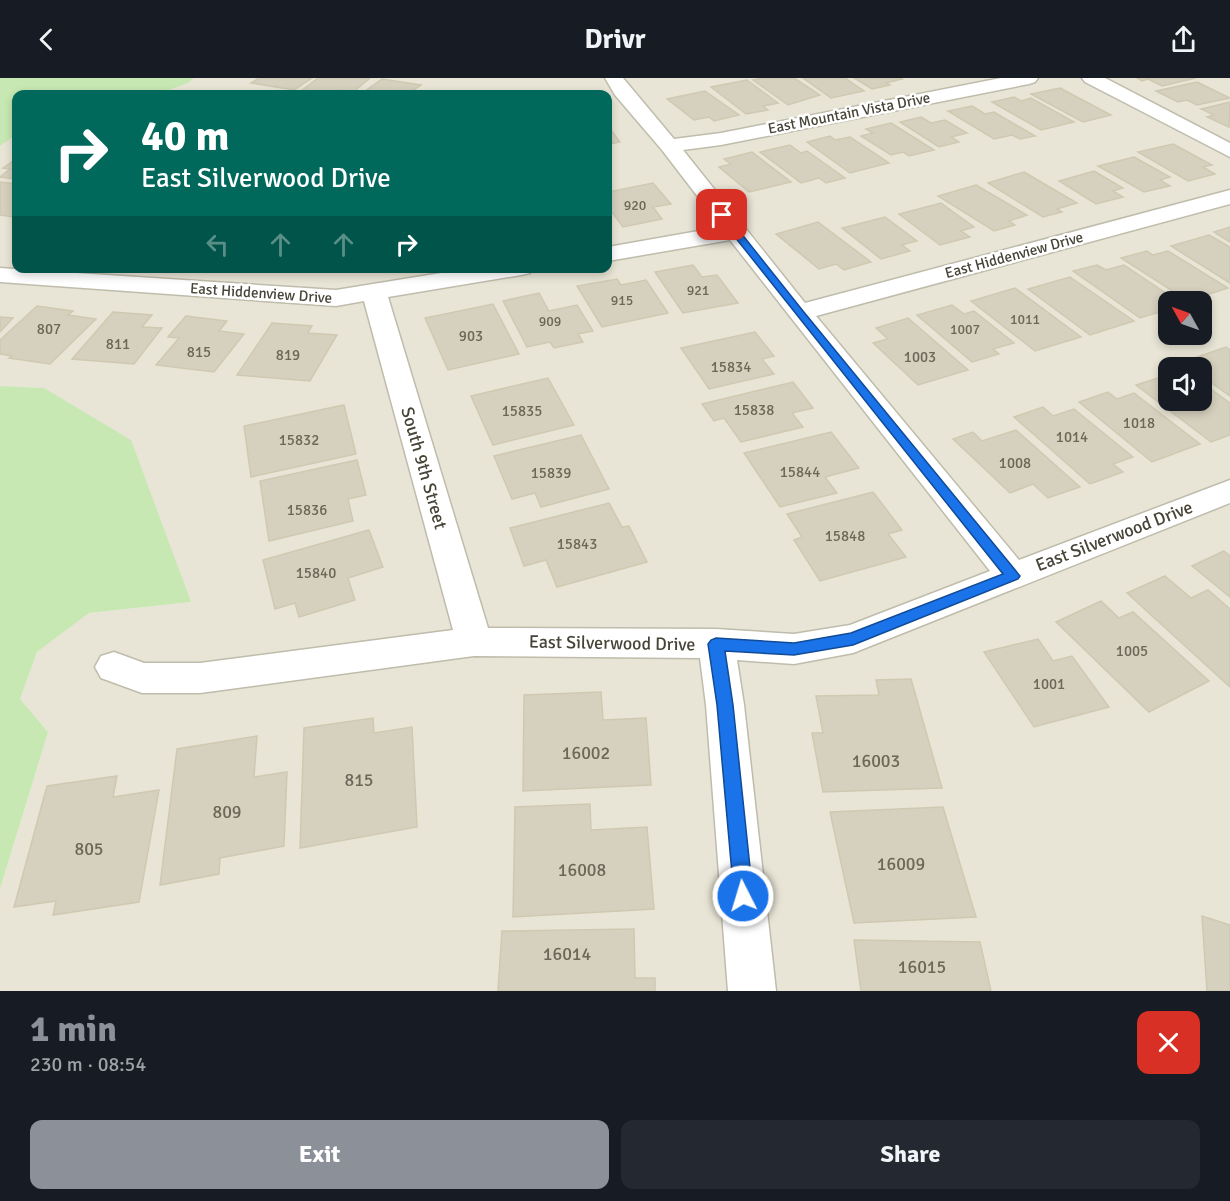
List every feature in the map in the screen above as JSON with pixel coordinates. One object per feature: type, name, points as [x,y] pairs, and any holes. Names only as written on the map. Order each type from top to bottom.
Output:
[{"type":"street","name":"East Mountain Vista Drive","points":[[669,146],[721,139],[1029,78]]},
{"type":"street","points":[[1091,78],[1230,151]]},
{"type":"street","points":[[614,88],[669,146],[799,313],[1013,576]]},
{"type":"street","name":"East Hiddenview Drive","points":[[799,313],[1230,197]]},
{"type":"street","points":[[612,253],[735,232]]},
{"type":"street","points":[[0,272],[12,260]]},
{"type":"street","name":"East Hiddenview Drive","points":[[13,273],[327,298],[374,293],[492,273]]},
{"type":"street","name":"South 9th Street","points":[[374,293],[474,642]]},
{"type":"street","name":"East Silverwood Drive","points":[[114,667],[142,678],[200,678],[474,642],[716,644],[794,649],[853,639],[1230,491]]},
{"type":"street","points":[[716,644],[725,705],[752,991]]},
{"type":"shaded area","points":[[194,78],[1230,78],[1230,991],[0,991],[0,889],[48,732],[20,699],[37,652],[89,613],[191,602],[44,388],[0,386],[0,146],[12,138],[12,273],[612,273],[612,90],[170,90],[188,83]]},
{"type":"green space","points":[[0,78],[194,78],[188,83],[170,90],[12,90],[12,138],[0,146]]},
{"type":"green space","points":[[0,386],[44,388],[131,440],[191,602],[89,613],[37,652],[20,699],[48,732],[0,889]]},
{"type":"building","points":[[259,78],[312,78],[294,90],[251,83]]},
{"type":"building","points":[[318,78],[370,78],[355,90],[302,90]]},
{"type":"building","points":[[794,78],[820,95],[788,105],[753,80]]},
{"type":"building","points":[[803,78],[845,78],[864,91],[831,98]]},
{"type":"building","points":[[854,78],[902,79],[886,83],[890,85],[872,89]]},
{"type":"building","points":[[1137,78],[1196,78],[1162,86],[1148,79],[1142,81]]},
{"type":"building","points":[[382,79],[421,85],[414,90],[367,90]]},
{"type":"building","points":[[747,80],[778,103],[763,106],[768,110],[746,114],[711,87]]},
{"type":"building","points":[[1197,82],[1230,98],[1197,105],[1187,100],[1178,102],[1156,91]]},
{"type":"building","points":[[1060,88],[1111,115],[1083,122],[1031,94]]},
{"type":"building","points":[[705,91],[739,115],[714,121],[709,117],[694,120],[667,99]]},
{"type":"building","points":[[1014,97],[1021,101],[1031,98],[1074,122],[1041,130],[992,102]]},
{"type":"building","points":[[1230,102],[1229,127],[1207,117],[1214,115],[1201,109]]},
{"type":"building","points":[[972,106],[985,114],[994,112],[1035,136],[1020,139],[1012,135],[994,139],[948,111]]},
{"type":"building","points":[[921,117],[931,123],[945,120],[967,133],[951,137],[959,142],[939,147],[900,122]]},
{"type":"building","points":[[891,123],[934,150],[909,156],[903,152],[891,155],[861,136],[873,133],[866,129]]},
{"type":"building","points":[[612,131],[620,142],[612,143]]},
{"type":"building","points":[[830,136],[835,140],[850,137],[889,163],[850,173],[807,142]]},
{"type":"building","points":[[1173,144],[1212,165],[1203,167],[1215,174],[1188,181],[1138,152]]},
{"type":"building","points":[[790,145],[801,153],[807,151],[845,178],[826,183],[819,178],[801,183],[760,152]]},
{"type":"building","points":[[752,152],[791,182],[749,192],[719,167],[731,164],[724,159]]},
{"type":"building","points":[[1134,157],[1170,177],[1160,180],[1170,186],[1144,192],[1098,166]]},
{"type":"building","points":[[12,162],[12,178],[0,177],[10,169],[3,168]]},
{"type":"building","points":[[1094,171],[1123,188],[1113,191],[1123,197],[1096,204],[1059,181]]},
{"type":"building","points":[[1024,172],[1077,203],[1057,209],[1062,212],[1043,217],[988,183]]},
{"type":"building","points":[[0,182],[12,184],[12,217],[0,215]]},
{"type":"building","points":[[653,183],[671,204],[653,207],[662,219],[623,227],[612,212],[612,191]]},
{"type":"building","points":[[976,185],[1027,215],[1009,221],[1015,225],[994,231],[938,196]]},
{"type":"building","points":[[941,203],[974,227],[961,231],[970,237],[940,245],[899,214]]},
{"type":"building","points":[[885,217],[917,241],[902,245],[910,251],[881,259],[842,228]]},
{"type":"building","points":[[818,222],[871,262],[844,270],[836,264],[819,269],[776,234]]},
{"type":"building","points":[[1230,227],[1230,242],[1214,232]]},
{"type":"building","points":[[1209,235],[1230,247],[1230,283],[1171,246]]},
{"type":"building","points":[[1147,251],[1153,255],[1168,251],[1228,288],[1212,293],[1212,291],[1172,291],[1121,258]]},
{"type":"building","points":[[693,265],[702,277],[717,275],[738,303],[683,313],[655,272]]},
{"type":"building","points":[[1097,265],[1106,270],[1124,265],[1163,291],[1158,291],[1158,312],[1140,318],[1073,271]]},
{"type":"building","points":[[1070,277],[1134,321],[1090,335],[1028,289]]},
{"type":"building","points":[[617,279],[621,285],[646,280],[668,313],[602,327],[577,286]]},
{"type":"building","points":[[1015,288],[1081,337],[1035,351],[971,301]]},
{"type":"building","points":[[539,293],[549,311],[577,305],[593,331],[578,334],[583,342],[554,348],[550,342],[527,347],[503,301]]},
{"type":"building","points":[[493,304],[519,354],[448,370],[425,318]]},
{"type":"building","points":[[952,305],[964,314],[974,311],[1014,343],[993,349],[999,354],[972,362],[917,315]]},
{"type":"building","points":[[37,306],[73,311],[68,315],[96,319],[50,364],[9,358],[12,356],[0,354],[0,340]]},
{"type":"building","points":[[113,312],[152,315],[142,327],[162,328],[134,364],[72,359]]},
{"type":"building","points":[[186,316],[227,321],[219,331],[244,334],[214,372],[156,365],[179,338],[168,337]]},
{"type":"building","points":[[0,317],[13,318],[0,332]]},
{"type":"building","points":[[908,318],[968,370],[918,385],[873,343],[888,339],[876,328]]},
{"type":"building","points":[[272,323],[312,326],[308,333],[337,335],[310,381],[237,375]]},
{"type":"building","points":[[755,332],[774,356],[762,359],[774,374],[709,389],[681,348]]},
{"type":"building","points":[[1226,347],[1230,350],[1230,396],[1212,383],[1212,357],[1197,357]]},
{"type":"building","points":[[548,378],[574,425],[493,445],[471,396]]},
{"type":"building","points":[[1158,378],[1158,402],[1136,385]]},
{"type":"building","points":[[793,382],[813,408],[792,413],[803,427],[741,442],[724,418],[714,421],[702,404]]},
{"type":"building","points":[[1212,390],[1230,403],[1230,435],[1211,442],[1170,411],[1212,411]]},
{"type":"building","points":[[1108,392],[1117,399],[1134,393],[1200,444],[1152,462],[1079,402]]},
{"type":"building","points":[[344,405],[356,454],[251,477],[244,426]]},
{"type":"building","points":[[1043,407],[1053,416],[1074,409],[1133,457],[1113,464],[1123,472],[1090,484],[1014,417]]},
{"type":"building","points":[[1016,430],[1080,487],[1048,498],[1033,484],[1010,493],[953,439],[973,432],[982,441]]},
{"type":"building","points":[[831,432],[859,468],[825,477],[837,493],[780,507],[744,453]]},
{"type":"building","points":[[581,435],[609,489],[541,507],[535,493],[512,499],[494,456]]},
{"type":"building","points":[[357,460],[366,495],[348,499],[353,521],[269,541],[260,481]]},
{"type":"building","points":[[873,492],[902,530],[888,534],[906,557],[820,581],[794,540],[802,537],[787,514]]},
{"type":"building","points":[[609,503],[622,527],[629,526],[647,562],[557,587],[546,560],[524,566],[510,528]]},
{"type":"building","points":[[369,530],[383,567],[348,578],[355,600],[299,617],[295,603],[275,609],[263,560]]},
{"type":"building","points":[[1224,551],[1230,556],[1230,597],[1192,566]]},
{"type":"building","points":[[1165,576],[1191,598],[1208,590],[1230,609],[1230,687],[1127,593]]},
{"type":"building","points":[[1101,601],[1119,618],[1133,612],[1209,681],[1149,712],[1056,622]]},
{"type":"building","points":[[1038,639],[1053,661],[1072,656],[1109,707],[1034,727],[984,652]]},
{"type":"building","points":[[911,679],[942,788],[823,792],[812,733],[823,733],[816,696],[879,695],[876,680]]},
{"type":"building","points":[[601,692],[603,720],[646,718],[651,785],[523,791],[524,695]]},
{"type":"building","points":[[373,718],[374,733],[412,727],[417,827],[300,848],[304,728]]},
{"type":"building","points":[[257,736],[254,777],[287,772],[284,846],[220,858],[219,874],[160,885],[177,749]]},
{"type":"building","points":[[117,776],[113,797],[159,790],[139,902],[53,915],[56,901],[14,907],[47,786]]},
{"type":"building","points":[[590,804],[591,830],[647,827],[654,909],[513,917],[515,807]]},
{"type":"building","points":[[943,807],[976,917],[854,923],[830,812]]},
{"type":"building","points":[[1202,916],[1230,925],[1230,991],[1207,991]]},
{"type":"building","points":[[634,929],[635,978],[655,978],[655,991],[498,991],[502,931]]},
{"type":"building","points":[[854,940],[980,942],[991,991],[861,991]]},
{"type":"route","points":[[722,215],[1013,576],[853,639],[794,649],[716,644],[725,705],[743,896]]}]
